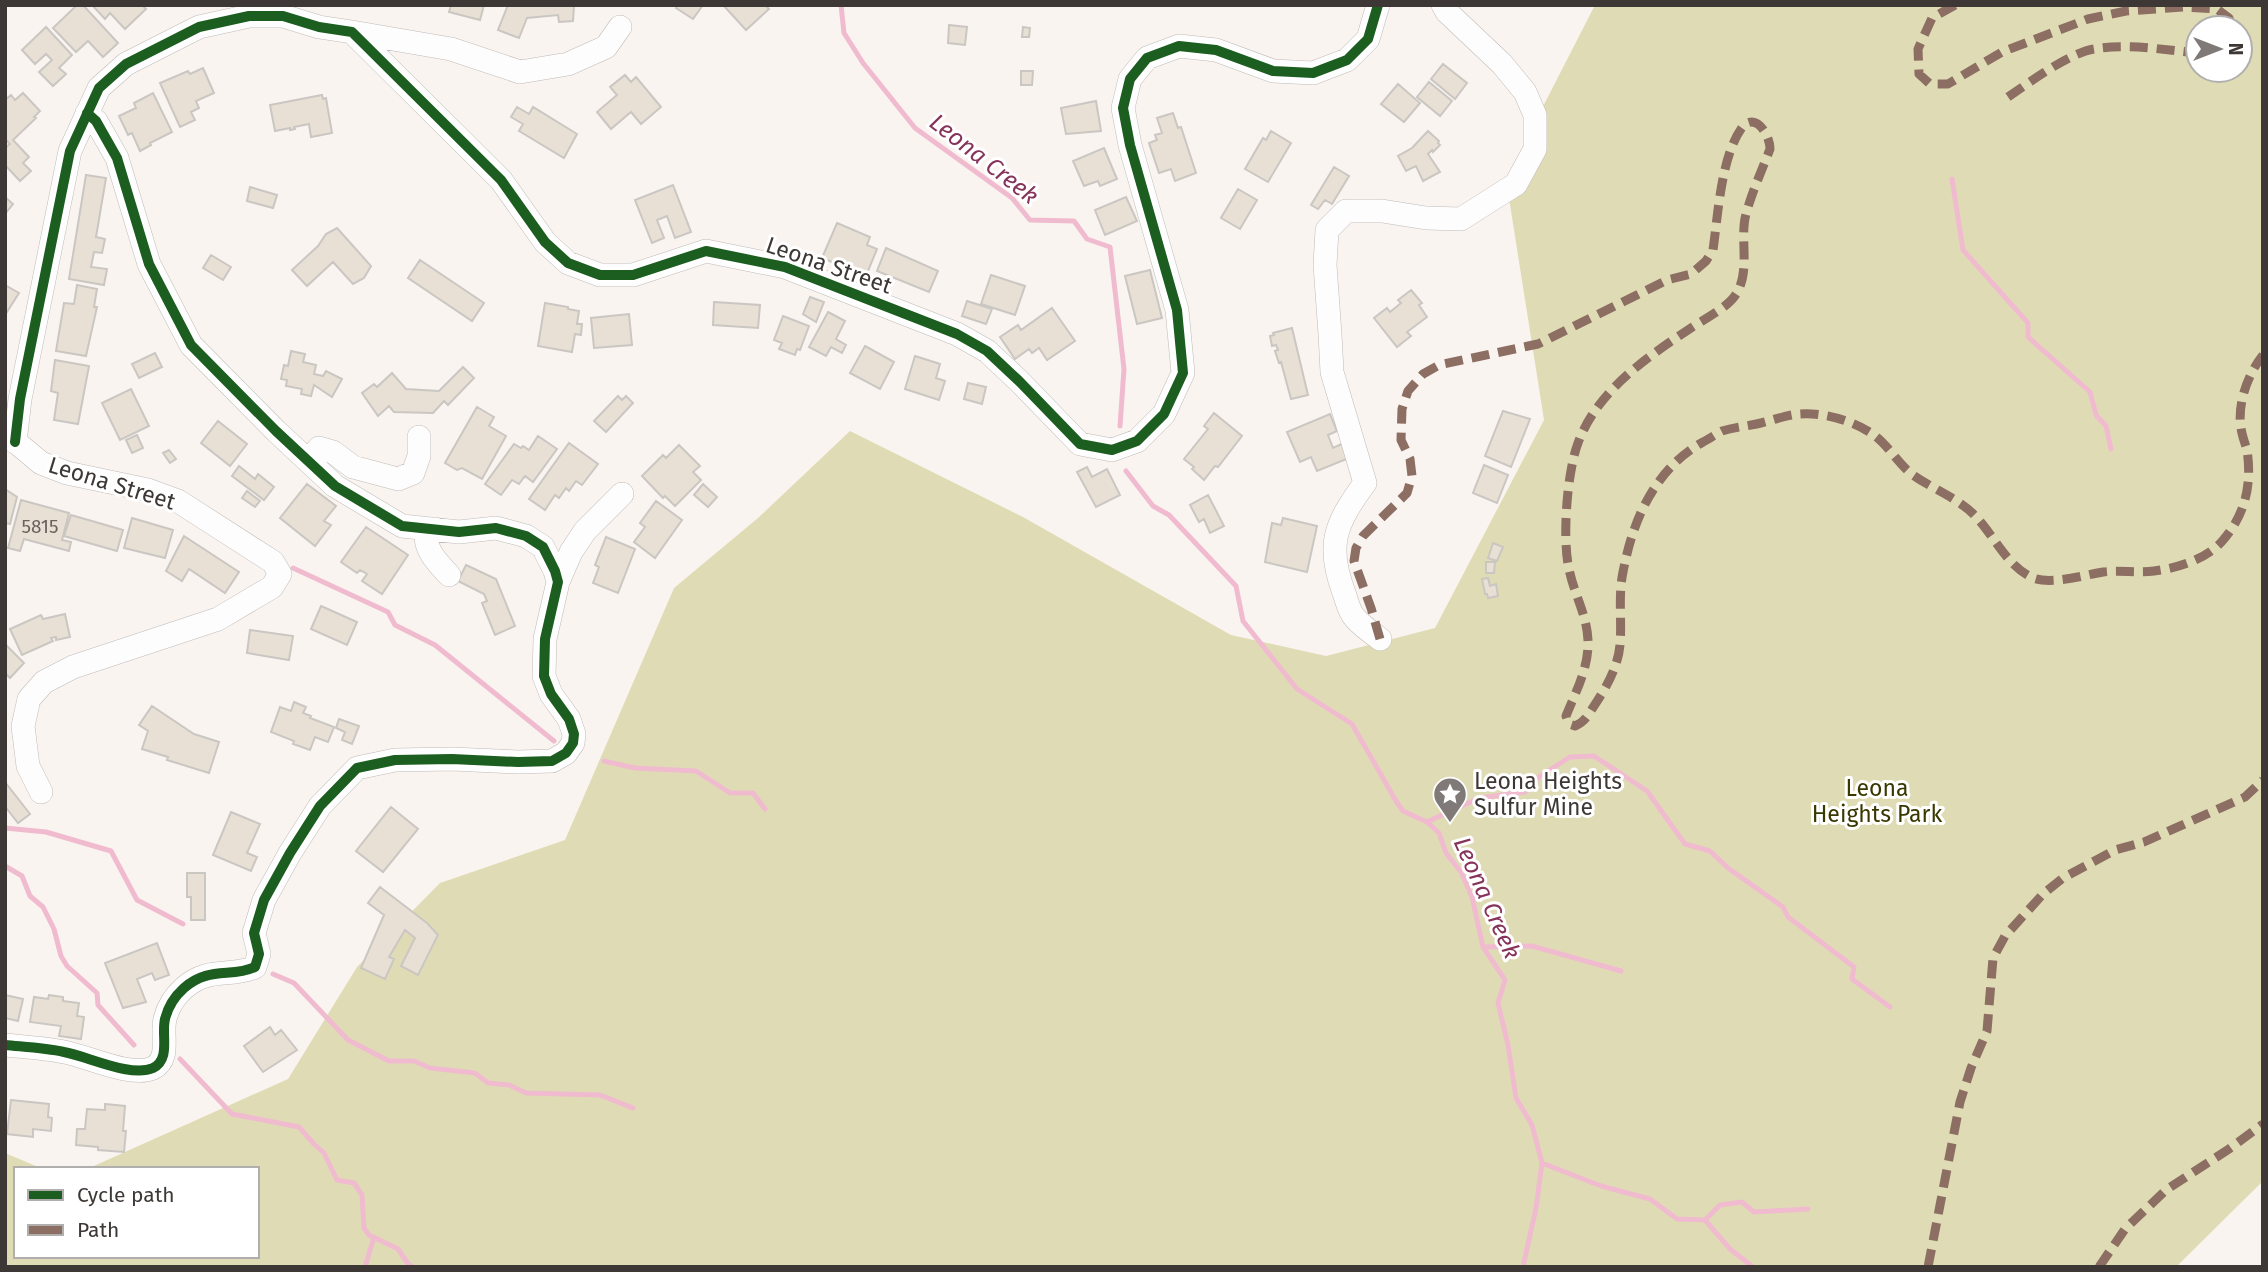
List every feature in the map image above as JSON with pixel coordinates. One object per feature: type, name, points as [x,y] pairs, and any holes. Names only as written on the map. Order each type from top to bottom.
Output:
[{"type":"street","name":"Leona Street","points":[[41,792],[28,766],[23,726],[29,699],[44,682],[73,667],[218,619],[272,587],[280,575],[273,562],[178,501],[148,490],[67,473],[41,463],[10,438],[70,151],[99,88],[126,64],[199,27],[249,16],[283,16],[318,27],[352,32],[501,180],[545,242],[568,263],[600,275],[633,275],[706,251],[785,267],[957,334],[977,345],[1019,381],[1080,444],[1111,450],[1137,441],[1164,414],[1183,373],[1177,310],[1130,145],[1123,108],[1130,79],[1147,58],[1179,46],[1216,50],[1273,71],[1313,73],[1347,60],[1368,39],[1378,5]]},
{"type":"street","points":[[1380,639],[1353,617],[1337,573],[1334,547],[1338,528],[1350,503],[1365,483],[1332,373],[1325,265],[1327,230],[1346,211],[1461,219],[1516,184],[1535,149],[1535,115],[1525,92],[1502,64],[1447,12],[1443,5]]},
{"type":"street","points":[[352,32],[451,49],[520,72],[568,64],[606,47],[620,27]]},
{"type":"street","points":[[87,113],[96,121],[117,159],[149,264],[191,345],[335,486],[402,526],[459,532],[496,528],[526,536],[543,547],[558,582]]},
{"type":"street","points":[[308,461],[319,448],[333,452],[353,467],[398,479],[413,473],[419,456],[419,437]]},
{"type":"street","points":[[5,1045],[83,1055],[123,1069],[150,1069],[159,1063],[164,1053],[165,1019],[172,1001],[183,989],[195,979],[215,973],[247,971],[255,967],[259,954],[254,933],[264,900],[320,806],[357,768],[395,760],[552,761],[566,753],[573,743],[574,734],[569,719],[551,694],[544,676],[545,639],[558,582],[571,552],[584,531],[622,494]]},
{"type":"street","points":[[435,529],[426,536],[426,544],[449,575]]},
{"type":"green space","name":"Leona Heights Park","points":[[1595,5],[2263,5],[2263,1181],[2176,1267],[5,1267],[5,1153],[38,1167],[14,1167],[14,1258],[259,1258],[259,1167],[91,1167],[288,1079],[357,967],[440,883],[565,840],[674,588],[758,518],[850,431],[1023,517],[1231,635],[1326,656],[1435,628],[1544,420],[1508,192],[1535,122]]},
{"type":"building","points":[[77,5],[83,5],[118,43],[103,57],[88,41],[76,52],[53,28]]},
{"type":"building","points":[[92,5],[142,5],[146,9],[125,29],[110,13],[105,19]]},
{"type":"building","points":[[451,5],[484,5],[480,20],[449,12]]},
{"type":"building","points":[[508,5],[574,5],[573,21],[559,22],[558,15],[527,18],[519,38],[498,30]]},
{"type":"building","points":[[678,5],[703,5],[693,19],[676,8]]},
{"type":"building","points":[[720,5],[765,5],[769,9],[746,30]]},
{"type":"building","points":[[949,25],[967,27],[965,45],[948,43]]},
{"type":"building","points":[[46,27],[72,55],[59,68],[66,74],[53,86],[39,72],[52,60],[46,54],[35,64],[22,50]]},
{"type":"building","points":[[1023,27],[1030,28],[1029,37],[1022,37]]},
{"type":"building","points":[[1443,64],[1467,83],[1455,99],[1431,79]]},
{"type":"building","points":[[203,68],[214,93],[196,101],[199,108],[191,112],[195,120],[180,127],[160,83],[188,71],[190,74]]},
{"type":"building","points":[[1021,71],[1033,71],[1032,85],[1021,85]]},
{"type":"building","points":[[625,75],[631,82],[636,77],[661,107],[641,124],[631,112],[611,129],[597,112],[617,95],[610,87]]},
{"type":"building","points":[[1429,82],[1452,101],[1440,116],[1417,97]]},
{"type":"building","points":[[1398,84],[1420,103],[1404,122],[1381,104]]},
{"type":"building","points":[[23,93],[40,111],[13,140],[29,157],[23,163],[31,171],[20,181],[5,165],[5,148],[10,144],[5,139],[5,100],[11,95],[15,100]]},
{"type":"building","points":[[153,93],[172,132],[140,151],[132,133],[128,135],[119,116],[136,108],[134,103]]},
{"type":"building","points":[[322,95],[323,99],[326,98],[332,133],[311,137],[309,124],[275,131],[270,105]]},
{"type":"building","points":[[1096,101],[1101,131],[1066,134],[1061,108]]},
{"type":"building","points":[[517,107],[529,114],[533,107],[577,134],[564,158],[519,131],[523,124],[511,117]]},
{"type":"building","points":[[1173,113],[1178,128],[1181,127],[1196,173],[1175,181],[1171,169],[1159,173],[1149,143],[1157,140],[1155,135],[1162,133],[1157,118]]},
{"type":"building","points":[[1271,131],[1291,143],[1268,182],[1245,169],[1263,138],[1266,140]]},
{"type":"building","points":[[1428,131],[1439,141],[1440,145],[1428,154],[1440,172],[1423,181],[1416,166],[1406,171],[1398,156],[1412,148]]},
{"type":"building","points":[[1104,148],[1117,179],[1100,186],[1098,181],[1084,186],[1073,161]]},
{"type":"building","points":[[1334,167],[1349,176],[1332,204],[1325,200],[1318,209],[1311,205]]},
{"type":"building","points":[[86,175],[106,178],[96,237],[105,239],[102,253],[94,252],[91,267],[107,269],[104,285],[69,279]]},
{"type":"building","points":[[673,185],[691,232],[675,238],[667,216],[657,220],[664,238],[652,243],[635,200]]},
{"type":"building","points":[[250,187],[277,195],[273,208],[247,201]]},
{"type":"building","points":[[1238,189],[1257,200],[1240,229],[1221,218]]},
{"type":"building","points":[[5,197],[13,204],[5,214]]},
{"type":"building","points":[[1126,197],[1137,221],[1105,235],[1095,210]]},
{"type":"building","points":[[837,223],[870,237],[867,245],[877,249],[866,276],[822,258]]},
{"type":"building","points":[[337,228],[371,266],[364,278],[353,284],[333,262],[307,286],[292,270],[318,246],[326,234]]},
{"type":"building","points":[[886,248],[938,271],[929,292],[877,271]]},
{"type":"building","points":[[211,255],[231,267],[223,280],[203,268]]},
{"type":"building","points":[[420,260],[484,303],[472,321],[408,278]]},
{"type":"building","points":[[1150,270],[1162,318],[1137,324],[1125,276]]},
{"type":"building","points":[[991,275],[1025,286],[1015,315],[981,304]]},
{"type":"building","points":[[5,285],[19,293],[5,315]]},
{"type":"building","points":[[77,285],[97,289],[94,307],[97,307],[86,356],[56,351],[64,303],[74,304]]},
{"type":"building","points":[[1411,290],[1422,303],[1419,305],[1427,317],[1407,332],[1411,336],[1397,347],[1374,318],[1387,308],[1390,312],[1401,303],[1398,300]]},
{"type":"building","points":[[810,297],[824,302],[816,322],[803,314]]},
{"type":"building","points":[[967,301],[992,309],[986,324],[962,316]]},
{"type":"building","points":[[714,302],[760,305],[758,328],[713,325]]},
{"type":"building","points":[[545,303],[579,311],[577,324],[582,324],[581,335],[575,334],[572,352],[538,346]]},
{"type":"building","points":[[1052,308],[1075,341],[1047,360],[1039,348],[1032,353],[1029,349],[1015,359],[1000,337],[1018,325],[1021,330]]},
{"type":"building","points":[[828,312],[845,321],[836,339],[846,345],[842,353],[831,347],[826,356],[809,347]]},
{"type":"building","points":[[629,314],[632,345],[594,348],[591,318]]},
{"type":"building","points":[[783,316],[809,326],[800,350],[797,349],[795,355],[779,349],[782,343],[774,340]]},
{"type":"building","points":[[1292,328],[1308,395],[1291,399],[1281,362],[1279,363],[1275,351],[1278,350],[1276,345],[1272,346],[1270,336]]},
{"type":"building","points":[[865,346],[894,362],[880,389],[850,373]]},
{"type":"building","points":[[291,351],[305,354],[303,362],[316,365],[314,374],[323,376],[326,371],[342,379],[332,397],[314,385],[311,396],[301,394],[302,389],[286,386],[287,380],[281,379],[284,365],[288,366]]},
{"type":"building","points":[[155,353],[162,367],[139,378],[132,364]]},
{"type":"building","points":[[915,356],[940,364],[936,378],[945,381],[939,400],[905,389]]},
{"type":"building","points":[[55,360],[89,366],[78,424],[54,420],[58,393],[51,391]]},
{"type":"building","points":[[463,367],[474,378],[448,405],[444,401],[433,413],[394,412],[389,406],[378,416],[362,393],[374,384],[377,387],[392,373],[406,389],[439,391]]},
{"type":"building","points":[[968,383],[986,387],[982,404],[964,399]]},
{"type":"building","points":[[131,389],[149,426],[120,440],[102,403]]},
{"type":"building","points":[[618,396],[622,400],[626,396],[633,403],[606,432],[594,421]]},
{"type":"building","points":[[477,407],[494,417],[489,426],[506,436],[482,479],[462,468],[457,470],[445,463]]},
{"type":"building","points":[[1503,411],[1530,419],[1511,467],[1485,456]]},
{"type":"building","points":[[1214,413],[1242,436],[1204,480],[1184,459],[1208,429],[1204,426]]},
{"type":"building","points":[[1330,414],[1337,431],[1328,435],[1333,448],[1348,441],[1354,456],[1317,471],[1311,457],[1300,462],[1287,432]]},
{"type":"building","points":[[218,421],[247,444],[230,466],[201,443]]},
{"type":"building","points":[[137,435],[143,448],[132,453],[126,440]]},
{"type":"building","points":[[538,436],[557,449],[533,482],[525,476],[519,484],[512,480],[501,495],[485,484],[514,444],[529,450]]},
{"type":"building","points":[[569,443],[598,464],[582,485],[576,481],[569,491],[566,488],[559,498],[555,495],[545,510],[529,499]]},
{"type":"building","points":[[679,445],[700,466],[693,472],[701,480],[675,506],[665,496],[663,498],[642,476],[663,455],[666,458]]},
{"type":"building","points":[[169,450],[176,459],[170,463],[163,453]]},
{"type":"building","points":[[1484,465],[1508,475],[1497,503],[1473,493]]},
{"type":"building","points":[[239,466],[255,479],[258,474],[274,487],[264,500],[232,476]]},
{"type":"building","points":[[1087,467],[1092,477],[1107,469],[1120,495],[1096,507],[1077,472]]},
{"type":"building","points":[[307,484],[336,506],[324,521],[331,525],[315,546],[280,518]]},
{"type":"building","points":[[703,484],[717,497],[708,507],[694,495]]},
{"type":"building","points":[[5,489],[17,497],[10,524],[5,523]]},
{"type":"building","points":[[247,491],[260,501],[255,507],[242,498]]},
{"type":"building","points":[[1208,495],[1224,526],[1210,533],[1204,519],[1199,522],[1190,505]]},
{"type":"building","points":[[21,500],[69,513],[62,540],[71,542],[69,551],[24,539],[20,551],[8,548]]},
{"type":"building","points":[[656,501],[682,520],[655,558],[634,542],[645,527],[640,523]]},
{"type":"building","points":[[71,515],[123,530],[117,551],[64,536]]},
{"type":"building","points":[[132,518],[173,530],[165,558],[124,548]]},
{"type":"building","points":[[1283,518],[1317,526],[1307,572],[1265,562],[1272,523],[1281,525]]},
{"type":"building","points":[[366,527],[408,555],[382,594],[362,581],[367,574],[360,570],[357,573],[341,562]]},
{"type":"building","points":[[184,536],[239,572],[225,593],[189,569],[182,581],[166,571]]},
{"type":"building","points":[[606,537],[635,549],[618,593],[593,583],[599,567],[595,565]]},
{"type":"building","points":[[1493,543],[1503,547],[1497,561],[1488,558]]},
{"type":"building","points":[[1486,562],[1495,562],[1494,573],[1486,573]]},
{"type":"building","points":[[466,565],[496,579],[515,626],[495,635],[482,603],[487,601],[484,594],[458,581]]},
{"type":"building","points":[[1488,578],[1490,586],[1496,584],[1498,596],[1488,598],[1485,594],[1482,579]]},
{"type":"building","points":[[321,606],[357,622],[347,645],[311,629]]},
{"type":"building","points":[[65,614],[70,637],[56,640],[56,637],[51,638],[53,641],[22,655],[10,629],[41,615],[43,619]]},
{"type":"building","points":[[250,630],[293,636],[289,660],[247,653]]},
{"type":"building","points":[[5,644],[24,663],[10,678],[5,673]]},
{"type":"building","points":[[294,702],[306,707],[303,713],[311,716],[310,718],[334,727],[328,742],[315,737],[310,750],[271,732],[280,707],[291,711]]},
{"type":"building","points":[[152,706],[194,734],[219,742],[209,773],[142,749],[148,731],[139,725]]},
{"type":"building","points":[[339,719],[359,726],[352,744],[342,740],[345,732],[336,728]]},
{"type":"building","points":[[5,782],[30,814],[18,823],[7,809],[5,810]]},
{"type":"building","points":[[391,807],[418,829],[383,872],[356,851]]},
{"type":"building","points":[[231,812],[260,824],[247,853],[257,857],[251,871],[213,855]]},
{"type":"building","points":[[187,873],[205,873],[205,920],[191,920]]},
{"type":"building","points":[[380,887],[427,923],[438,935],[418,975],[401,966],[415,938],[405,930],[389,957],[394,959],[385,979],[361,968],[384,915],[368,903]]},
{"type":"building","points":[[157,943],[169,975],[155,980],[152,973],[137,979],[146,1002],[123,1008],[105,963]]},
{"type":"building","points":[[5,995],[23,999],[18,1021],[5,1018]]},
{"type":"building","points":[[49,995],[63,997],[63,1001],[79,1003],[77,1016],[84,1017],[81,1039],[59,1036],[61,1026],[30,1022],[34,997],[48,999]]},
{"type":"building","points":[[270,1027],[275,1035],[281,1030],[297,1050],[263,1072],[244,1046]]},
{"type":"building","points":[[11,1100],[49,1104],[51,1131],[33,1129],[33,1137],[7,1134]]},
{"type":"building","points":[[105,1104],[125,1106],[124,1152],[76,1145],[77,1129],[85,1129],[87,1109],[105,1110]]},
{"type":"waterway","name":"Leona Creek","points":[[841,5],[844,33],[863,63],[915,128],[1012,198],[1030,220],[1074,221],[1087,239],[1110,247],[1124,369],[1120,426]]},
{"type":"waterway","points":[[1952,179],[1963,250],[2028,323],[2028,337],[2090,392],[2096,415],[2106,426],[2111,449]]},
{"type":"waterway","name":"Leona Creek","points":[[1126,471],[1153,506],[1169,515],[1236,586],[1243,621],[1297,689],[1352,724],[1403,811],[1427,822],[1439,833],[1446,853],[1461,872],[1472,897],[1483,947],[1505,980],[1498,1003],[1516,1098],[1532,1125],[1542,1163],[1536,1208],[1523,1267]]},
{"type":"waterway","points":[[293,568],[388,612],[395,625],[435,645],[554,741]]},
{"type":"waterway","points":[[1427,822],[1479,798],[1525,792],[1540,776],[1570,757],[1594,756],[1647,791],[1685,844],[1710,851],[1728,868],[1783,907],[1788,917],[1854,967],[1852,979],[1890,1007]]},
{"type":"waterway","points":[[604,761],[635,768],[696,771],[730,793],[753,793],[765,809]]},
{"type":"waterway","points":[[5,828],[46,832],[111,851],[137,900],[183,924]]},
{"type":"waterway","points":[[5,866],[22,876],[30,896],[43,907],[67,966],[97,993],[98,1005],[134,1045]]},
{"type":"waterway","points":[[1484,947],[1532,946],[1621,971]]},
{"type":"waterway","points":[[273,974],[294,983],[348,1040],[389,1061],[414,1061],[430,1068],[475,1073],[488,1083],[509,1085],[526,1093],[600,1095],[633,1108]]},
{"type":"waterway","points":[[180,1059],[232,1114],[299,1127],[324,1153],[337,1180],[354,1183],[362,1195],[364,1228],[369,1235],[398,1249],[413,1267]]},
{"type":"waterway","points":[[1542,1163],[1601,1186],[1650,1199],[1677,1219],[1705,1220],[1720,1205],[1742,1202],[1754,1212],[1808,1209]]},
{"type":"waterway","points":[[1705,1220],[1730,1249],[1753,1267]]},
{"type":"waterway","points":[[365,1267],[374,1237]]},
{"type":"marked path","points":[[1955,5],[1932,18],[1918,49],[1919,74],[1930,84],[1948,84],[2002,52],[2088,19],[2126,11],[2184,7],[2217,9],[2224,14]]},
{"type":"marked path","points":[[2008,97],[2062,62],[2094,49],[2133,47],[2184,52]]},
{"type":"marked path","points":[[1380,639],[1354,561],[1356,548],[1363,536],[1407,493],[1412,476],[1410,459],[1401,440],[1402,409],[1408,391],[1423,374],[1439,365],[1538,344],[1667,280],[1691,274],[1706,261],[1713,250],[1721,187],[1729,155],[1741,129],[1751,122],[1764,131],[1770,149],[1746,214],[1744,267],[1739,288],[1726,305],[1657,351],[1611,391],[1587,424],[1574,456],[1567,506],[1567,556],[1585,622],[1588,650],[1584,670],[1566,716],[1569,724],[1575,726],[1586,718],[1614,669],[1620,645],[1621,590],[1627,552],[1649,497],[1659,481],[1686,453],[1720,432],[1799,414],[1838,418],[1874,435],[1913,475],[1971,512],[2015,566],[2031,577],[2057,580],[2103,572],[2154,571],[2182,565],[2210,552],[2224,539],[2238,519],[2246,497],[2249,474],[2240,418],[2242,399],[2248,380],[2263,355]]},
{"type":"marked path","points":[[1928,1267],[1960,1102],[1987,1031],[1993,958],[2005,936],[2043,894],[2063,878],[2115,850],[2144,842],[2245,797],[2263,780]]},
{"type":"marked path","points":[[2099,1267],[2125,1229],[2166,1190],[2263,1124]]},
{"type":"cycle path","points":[[15,442],[20,399],[70,151],[99,88],[126,64],[199,27],[249,16],[283,16],[319,27],[352,32],[501,180],[545,242],[568,263],[600,275],[633,275],[706,251],[785,267],[957,334],[987,351],[1080,444],[1112,450],[1137,441],[1164,414],[1183,373],[1177,310],[1130,145],[1123,108],[1130,79],[1147,58],[1179,46],[1216,50],[1273,71],[1313,73],[1347,60],[1368,39],[1378,5]]},
{"type":"cycle path","points":[[5,1045],[64,1052],[133,1070],[153,1068],[159,1064],[164,1053],[166,1015],[181,991],[202,977],[255,967],[259,954],[254,933],[264,900],[320,806],[357,768],[395,760],[552,761],[566,753],[573,743],[574,734],[569,719],[551,694],[544,676],[545,639],[558,582],[543,547],[526,536],[496,528],[459,532],[402,526],[335,486],[276,431],[191,345],[149,264],[117,158],[96,121],[87,113]]},
{"type":"place","name":"Leona Heights Sulfur Mine","points":[[1450,824]]}]
